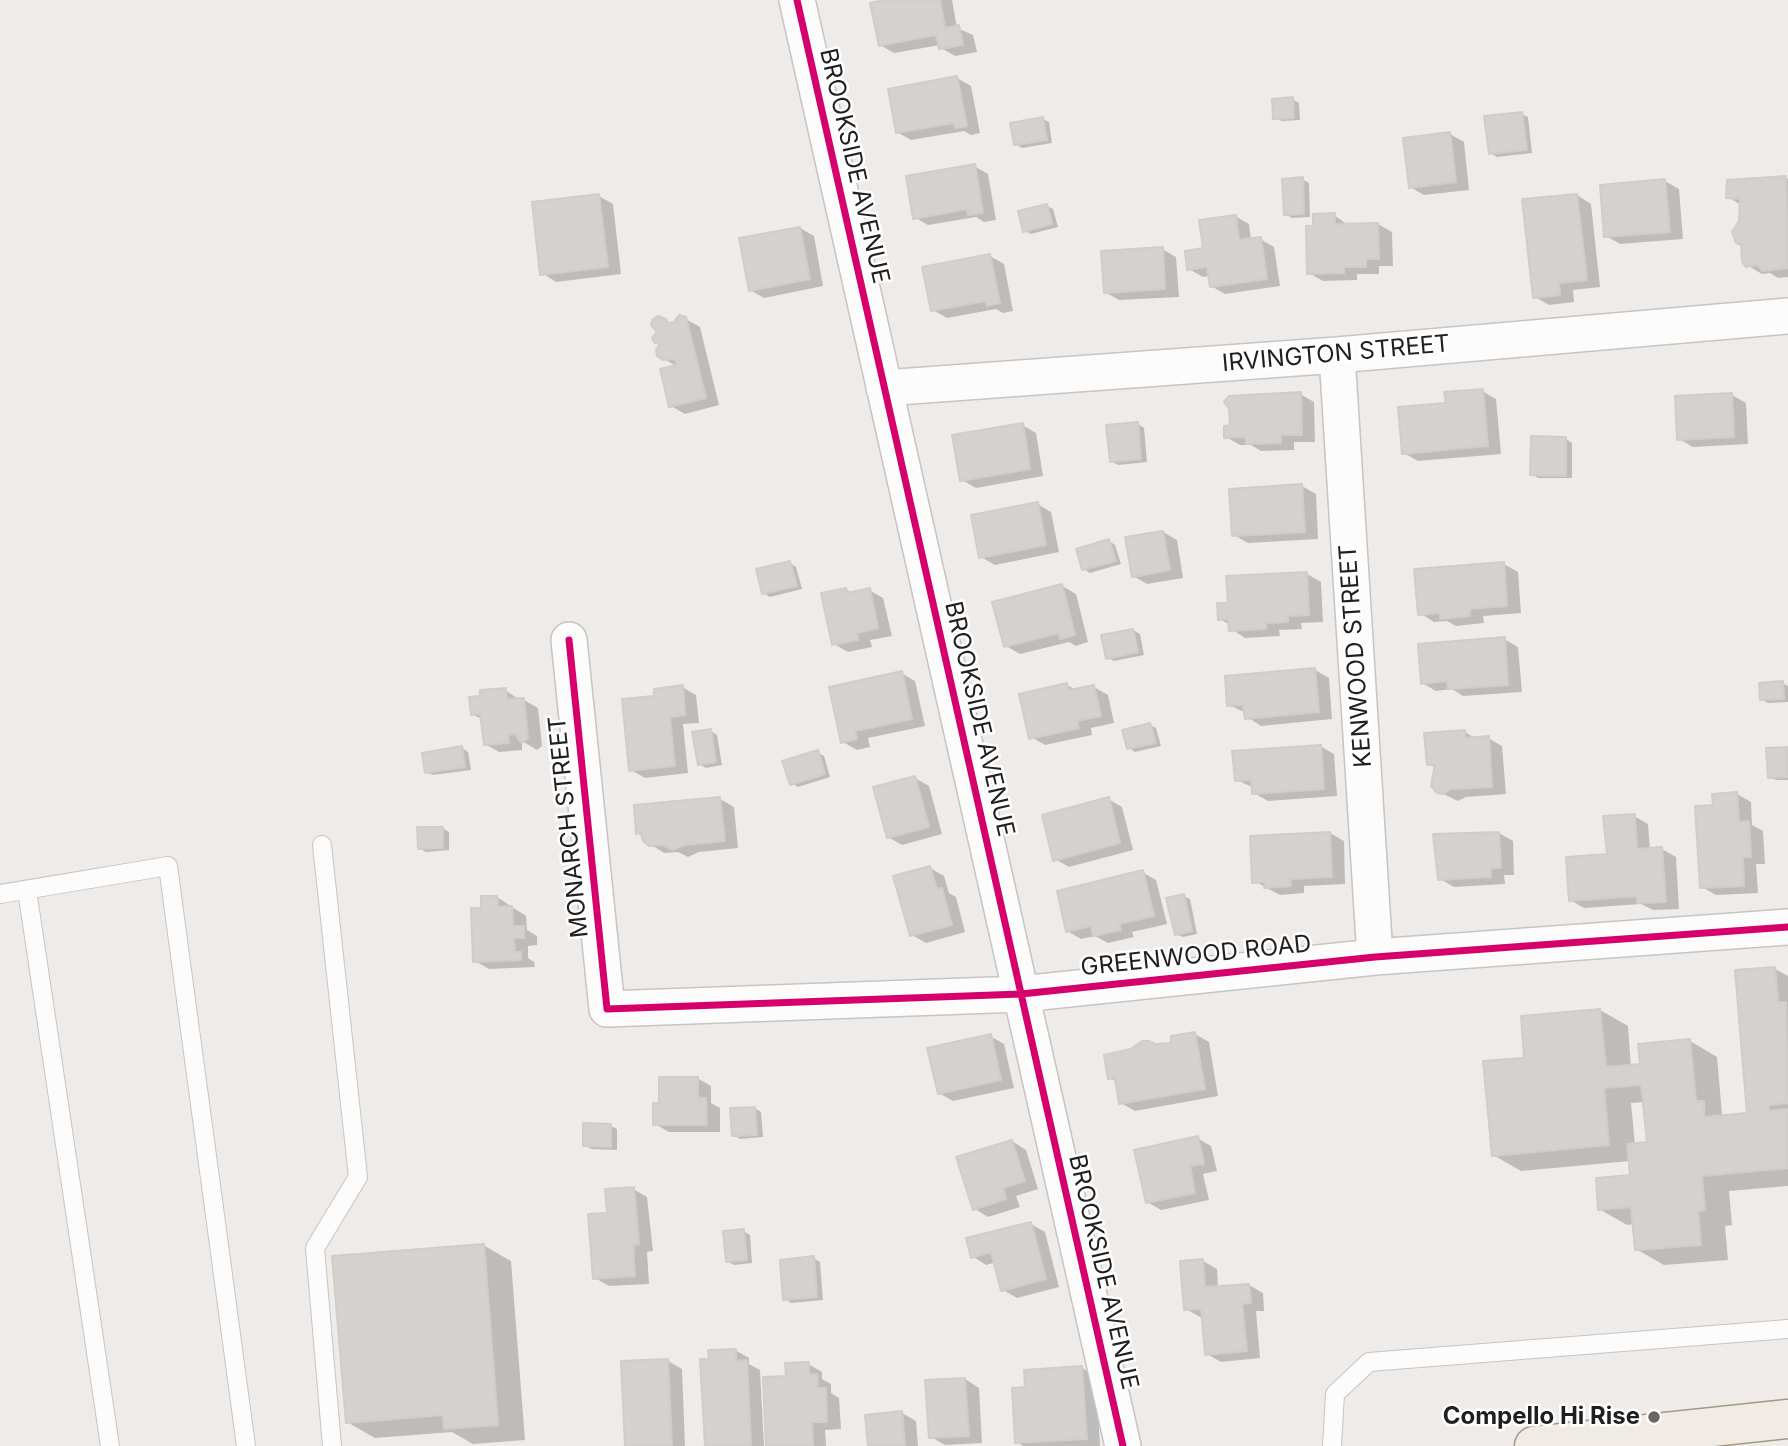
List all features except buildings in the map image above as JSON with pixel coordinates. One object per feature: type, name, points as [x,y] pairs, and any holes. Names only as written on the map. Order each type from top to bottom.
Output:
[{"type":"main road","points":[[1534,1446],[1732,1435],[1788,1419]]},
{"type":"street","name":"BROOKSIDE AVENUE","points":[[797,0],[1123,1446]]},
{"type":"street","name":"IRVINGTON STREET","points":[[884,388],[1337,355],[1788,316]]},
{"type":"street","name":"KENWOOD STREET","points":[[1337,355],[1375,957]]},
{"type":"street","name":"MONARCH STREET","points":[[569,640],[607,1009]]},
{"type":"street","name":"GREENWOOD ROAD","points":[[607,1009],[1021,994],[1375,957],[1788,927]]},
{"type":"lane","points":[[322,845],[358,1177],[315,1248],[332,1446]]},
{"type":"lane","points":[[0,894],[168,866],[246,1446]]},
{"type":"lane","points":[[27,890],[110,1446]]},
{"type":"lane","points":[[1332,1446],[1335,1394],[1369,1362],[1788,1329]]},
{"type":"cycle path","points":[[797,0],[1123,1446]]},
{"type":"cycle path","points":[[569,640],[607,1009],[1021,994],[1375,957],[1788,927]]},
{"type":"place","name":"Compello Hi Rise","points":[[1654,1417]]}]
